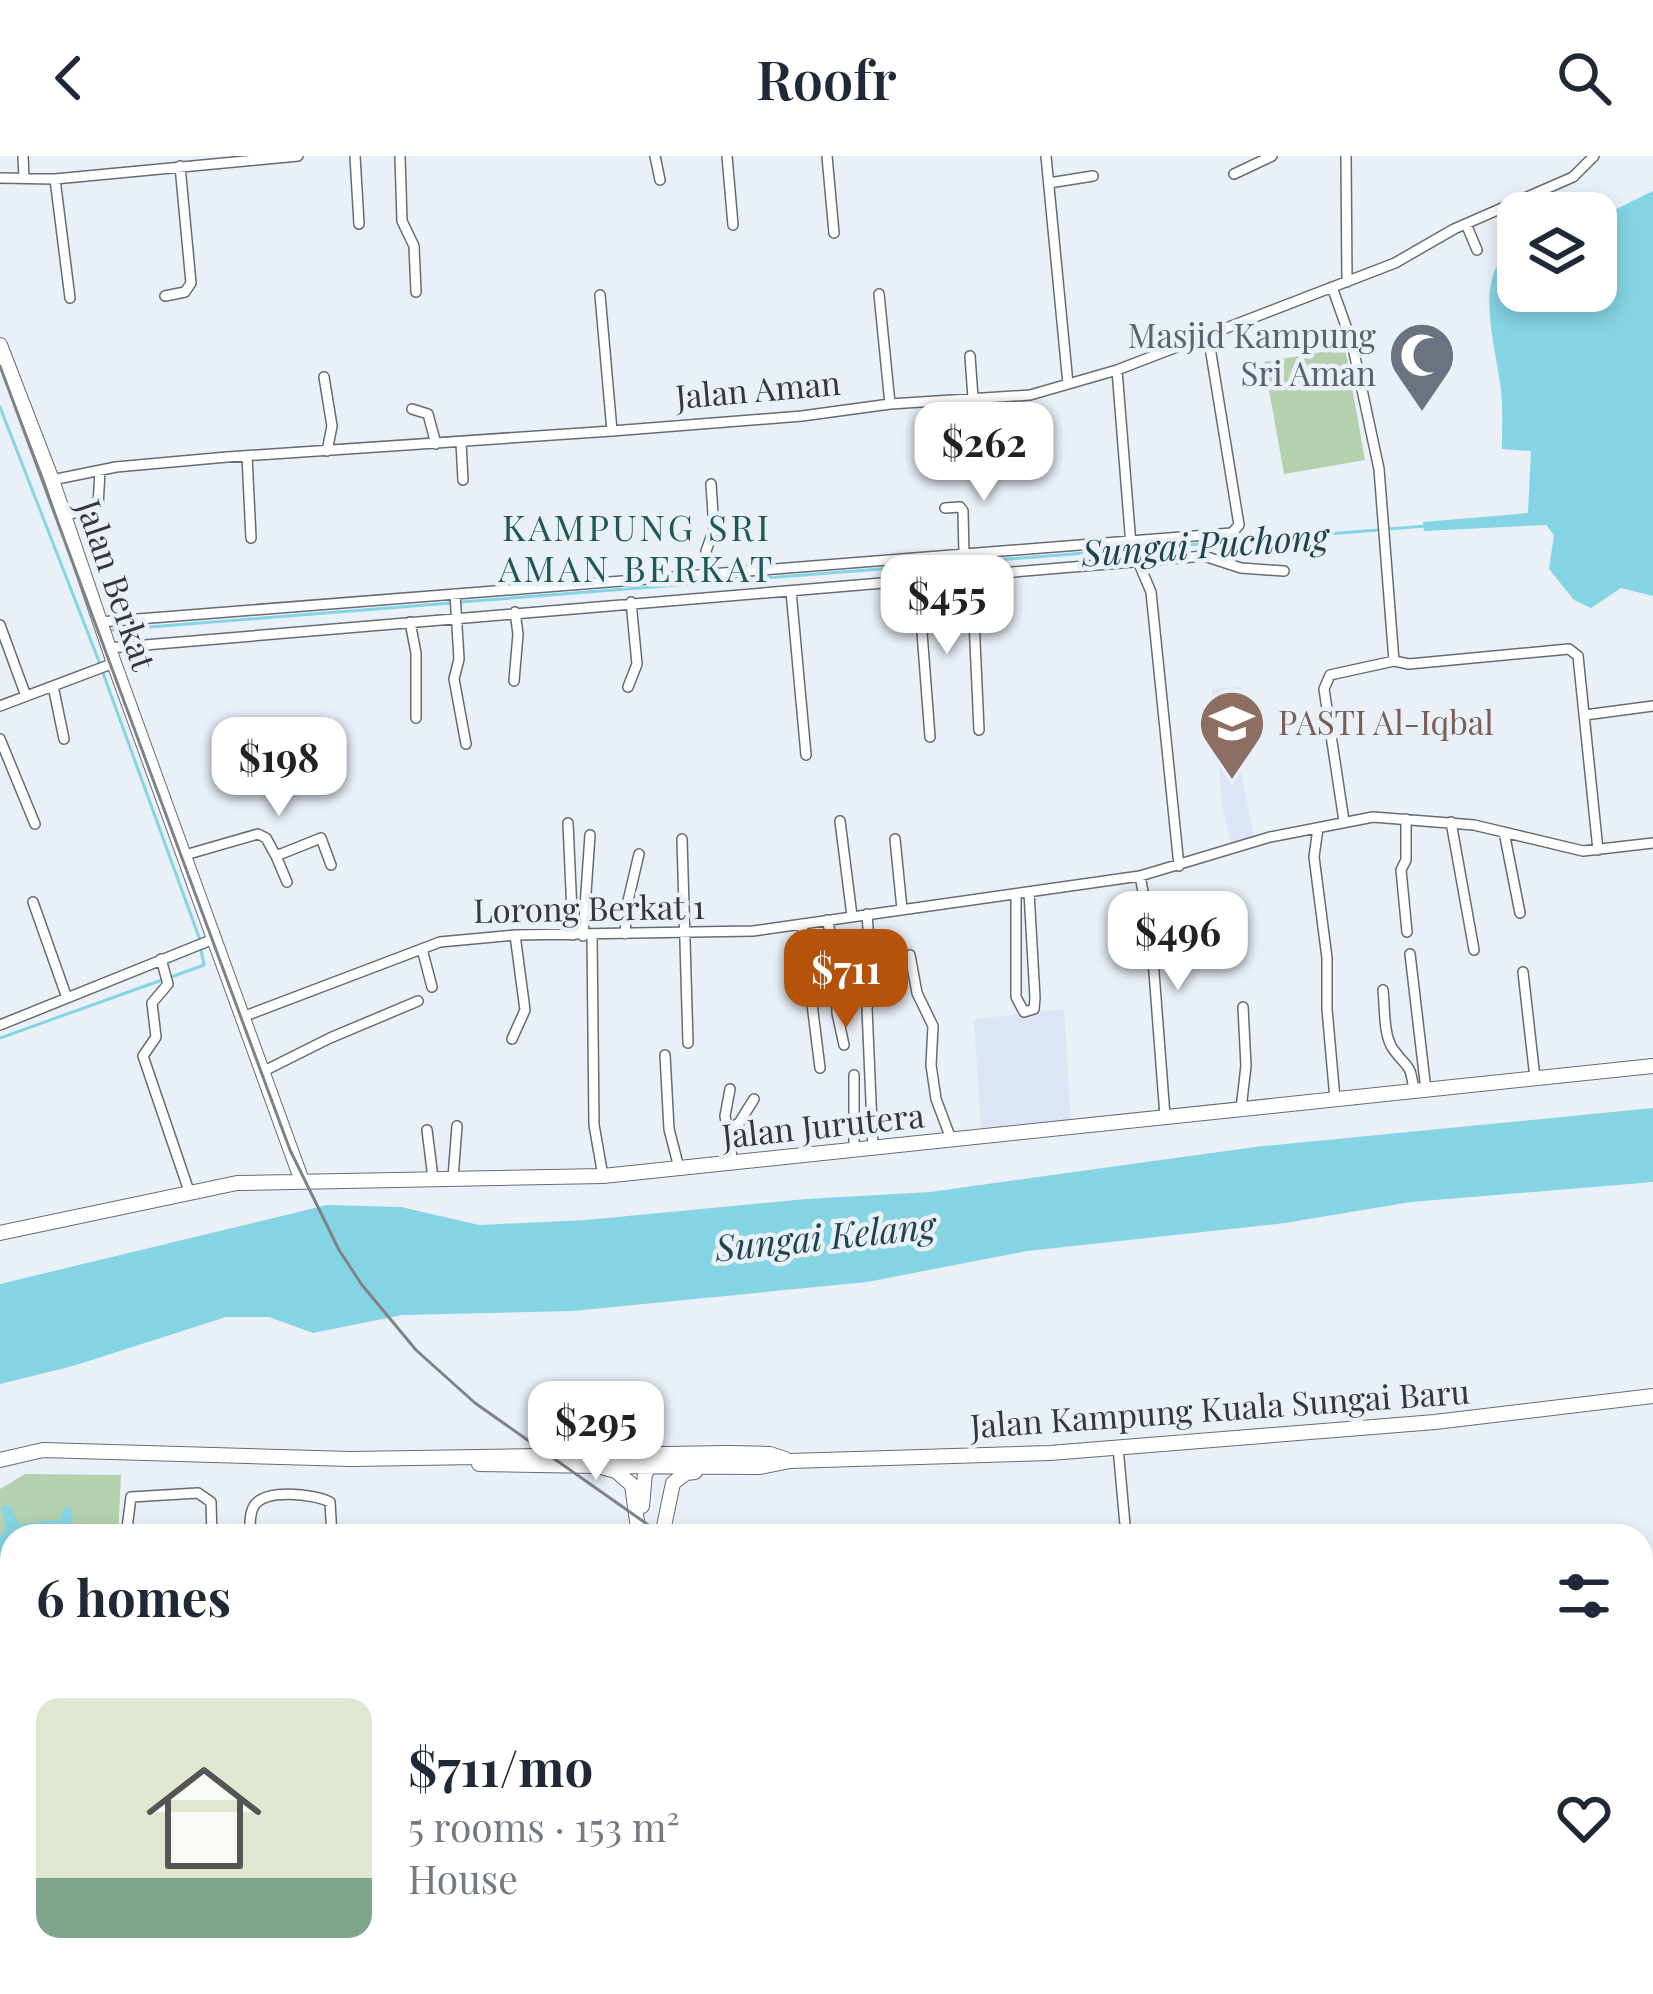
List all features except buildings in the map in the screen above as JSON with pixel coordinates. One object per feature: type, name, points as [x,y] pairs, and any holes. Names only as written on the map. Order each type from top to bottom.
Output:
[{"type":"street","points":[[23,156],[24,178]]},
{"type":"street","points":[[0,178],[55,179],[298,156]]},
{"type":"street","points":[[355,156],[359,224]]},
{"type":"street","points":[[400,156],[402,221],[414,246],[416,292]]},
{"type":"street","points":[[655,156],[660,180]]},
{"type":"street","points":[[727,156],[733,225]]},
{"type":"street","points":[[826,156],[834,233]]},
{"type":"street","points":[[1046,156],[1068,384]]},
{"type":"street","points":[[1234,174],[1272,156]]},
{"type":"street","points":[[1346,156],[1347,282]]},
{"type":"street","name":"Jalan Aman","points":[[52,480],[247,456],[1030,395],[1117,370],[1395,263],[1466,224],[1573,177],[1594,156]]},
{"type":"street","points":[[165,296],[185,292],[191,283],[179,166]]},
{"type":"street","points":[[1049,183],[1093,176]]},
{"type":"street","points":[[55,179],[70,298]]},
{"type":"street","points":[[1466,224],[1477,250]]},
{"type":"street","points":[[1332,287],[1352,343],[1378,469],[1394,662]]},
{"type":"street","points":[[879,294],[890,404]]},
{"type":"street","points":[[600,295],[612,431]]},
{"type":"street","points":[[0,706],[92,672],[110,659],[456,615],[972,576],[1232,533],[1239,525],[1208,335]]},
{"type":"street","name":"Jalan Berkat","points":[[0,345],[7,383],[52,480],[110,659],[302,1180]]},
{"type":"street","points":[[970,356],[973,398]]},
{"type":"street","points":[[1117,370],[1133,552],[1151,592],[1178,866]]},
{"type":"street","points":[[324,377],[332,426],[327,452]]},
{"type":"street","points":[[412,409],[428,414],[436,444]]},
{"type":"street","points":[[461,442],[463,480]]},
{"type":"street","points":[[247,456],[251,538]]},
{"type":"street","points":[[64,516],[98,506],[100,471]]},
{"type":"street","points":[[710,484],[714,529],[706,551],[711,573]]},
{"type":"street","points":[[945,508],[963,511],[964,555]]},
{"type":"street","points":[[100,622],[964,555],[1133,552],[1204,556],[1241,568],[1284,571]]},
{"type":"street","points":[[848,565],[850,585]]},
{"type":"street","points":[[798,568],[795,590],[806,755]]},
{"type":"street","points":[[972,576],[980,730]]},
{"type":"street","points":[[660,577],[661,599]]},
{"type":"street","points":[[918,580],[930,737]]},
{"type":"street","points":[[455,595],[459,659],[454,679],[466,744]]},
{"type":"street","points":[[628,687],[637,664],[631,602]]},
{"type":"street","points":[[514,612],[518,634],[514,681]]},
{"type":"street","points":[[410,622],[416,653],[416,718]]},
{"type":"street","points":[[0,625],[26,696]]},
{"type":"street","points":[[1344,821],[1323,683],[1335,672],[1394,662],[1569,649],[1578,656],[1598,850]]},
{"type":"street","points":[[53,686],[64,739]]},
{"type":"street","points":[[1585,715],[1653,706]]},
{"type":"street","points":[[0,739],[34,824]]},
{"type":"street","points":[[1406,819],[1406,860],[1401,870],[1407,932]]},
{"type":"street","points":[[840,821],[852,916]]},
{"type":"street","name":"Lorong Berkat 1","points":[[244,1016],[440,942],[515,935],[686,935],[802,924],[1140,876],[1344,821],[1451,822],[1583,851],[1653,843]]},
{"type":"street","points":[[1451,822],[1474,950]]},
{"type":"street","points":[[568,823],[583,935],[594,1125],[603,1176]]},
{"type":"street","points":[[1318,828],[1314,857],[1327,958],[1336,1099]]},
{"type":"street","points":[[1504,832],[1520,913]]},
{"type":"street","points":[[185,855],[258,833],[266,838],[286,882]]},
{"type":"street","points":[[583,935],[590,835]]},
{"type":"street","points":[[276,856],[321,838],[331,866]]},
{"type":"street","points":[[682,839],[688,1042]]},
{"type":"street","points":[[895,839],[902,909]]},
{"type":"street","points":[[625,934],[639,854]]},
{"type":"street","points":[[1140,876],[1151,933],[1165,1116]]},
{"type":"street","points":[[1016,893],[1016,997],[1024,1012],[1034,1010],[1035,998],[1029,892]]},
{"type":"street","points":[[33,902],[67,998]]},
{"type":"street","points":[[867,914],[873,1148]]},
{"type":"street","points":[[827,920],[836,954],[837,1013],[844,1046]]},
{"type":"street","points":[[802,924],[820,1068]]},
{"type":"street","points":[[512,1039],[525,1010],[515,935]]},
{"type":"street","points":[[0,1025],[212,940]]},
{"type":"street","points":[[422,949],[432,987]]},
{"type":"street","points":[[1410,954],[1420,1090]]},
{"type":"street","points":[[910,956],[916,993],[933,1026],[935,1099],[951,1139]]},
{"type":"street","points":[[161,959],[167,978],[152,1003],[157,1037],[143,1056],[189,1191]]},
{"type":"street","points":[[1523,972],[1535,1078]]},
{"type":"street","points":[[1383,990],[1389,1039],[1411,1068],[1420,1090]]},
{"type":"street","points":[[264,1072],[418,1001]]},
{"type":"street","points":[[1241,1109],[1246,1066],[1244,1007]]},
{"type":"street","points":[[665,1054],[670,1129],[679,1168]]},
{"type":"street","name":"Jalan Jurutera","points":[[0,1233],[237,1183],[603,1176],[1653,1066]]},
{"type":"street","points":[[854,1075],[854,1150]]},
{"type":"street","points":[[730,1089],[725,1109],[733,1162]]},
{"type":"street","points":[[727,1130],[746,1114],[754,1099]]},
{"type":"street","points":[[453,1178],[457,1126]]},
{"type":"street","points":[[427,1130],[433,1178]]},
{"type":"street","name":"Jalan Kampung Kuala Sungai Baru","points":[[433,1458],[515,1467],[760,1467],[790,1461],[1050,1453],[1503,1415],[1653,1396]]},
{"type":"street","points":[[1118,1447],[1125,1524]]},
{"type":"street","name":"Jalan Kampung Kuala Sungai Baru","points":[[0,1460],[43,1450],[433,1458],[770,1454],[790,1461]]},
{"type":"street","points":[[557,1454],[575,1459],[628,1459],[651,1466]]},
{"type":"street","points":[[641,1524],[645,1473],[651,1466],[673,1459],[745,1454]]},
{"type":"street","points":[[597,1466],[616,1471],[632,1485],[639,1524]]},
{"type":"street","points":[[651,1466],[659,1486],[661,1524]]},
{"type":"street","points":[[663,1524],[668,1495],[686,1473],[760,1467]]},
{"type":"street","points":[[127,1524],[128,1502],[137,1495],[205,1496],[212,1509],[212,1524]]},
{"type":"street","points":[[250,1524],[251,1510],[263,1498],[324,1498],[333,1508],[332,1524]]},
{"type":"shaded area","name":"PASTI Al-Iqbal","points":[[1240,687],[1251,755],[1238,759],[1255,840],[1231,844],[1222,805],[1212,689]]},
{"type":"shaded area","points":[[1064,1009],[1071,1120],[981,1130],[974,1019]]},
{"type":"green space","points":[[1345,348],[1365,460],[1284,474],[1264,362]]},
{"type":"green space","points":[[25,1474],[121,1475],[119,1524],[0,1524],[0,1489]]},
{"type":"water","points":[[1653,191],[1653,596],[1621,588],[1591,608],[1574,600],[1549,569],[1554,535],[1546,525],[1424,531],[1423,522],[1528,513],[1531,451],[1502,449],[1501,390],[1490,311],[1494,272],[1497,267],[1497,312],[1617,312],[1617,209]]},
{"type":"water","name":"Sungai Kelang","points":[[1653,1108],[1653,1182],[1411,1202],[1285,1223],[1027,1251],[867,1282],[572,1311],[402,1315],[313,1333],[269,1317],[226,1317],[0,1384],[0,1284],[327,1205],[401,1207],[479,1225],[586,1220],[930,1192],[1255,1147]]},
{"type":"water","points":[[1,1507],[11,1507],[19,1524],[5,1524]]},
{"type":"water","points":[[71,1507],[72,1524],[19,1524],[60,1519],[64,1508]]},
{"type":"waterway","name":"Sungai Puchong","points":[[0,407],[100,664]]},
{"type":"waterway","name":"Sungai Puchong","points":[[1388,529],[1426,526]]},
{"type":"waterway","name":"Sungai Puchong","points":[[461,602],[1378,530]]},
{"type":"waterway","name":"Sungai Puchong","points":[[112,630],[451,603]]},
{"type":"waterway","points":[[103,673],[200,940]]},
{"type":"waterway","points":[[171,977],[204,965],[201,950]]},
{"type":"waterway","points":[[0,1038],[162,980]]},
{"type":"tram line","points":[[0,366],[290,1150],[339,1250],[416,1350],[475,1403],[647,1524]]},
{"type":"place","name":"Masjid Kampung Sri Aman","points":[[1422,414]]},
{"type":"place","name":"PASTI Al-Iqbal","points":[[1232,782]]},
{"type":"district","name":"KAMPUNG SRI AMAN BERKAT","points":[[637,548]]}]
